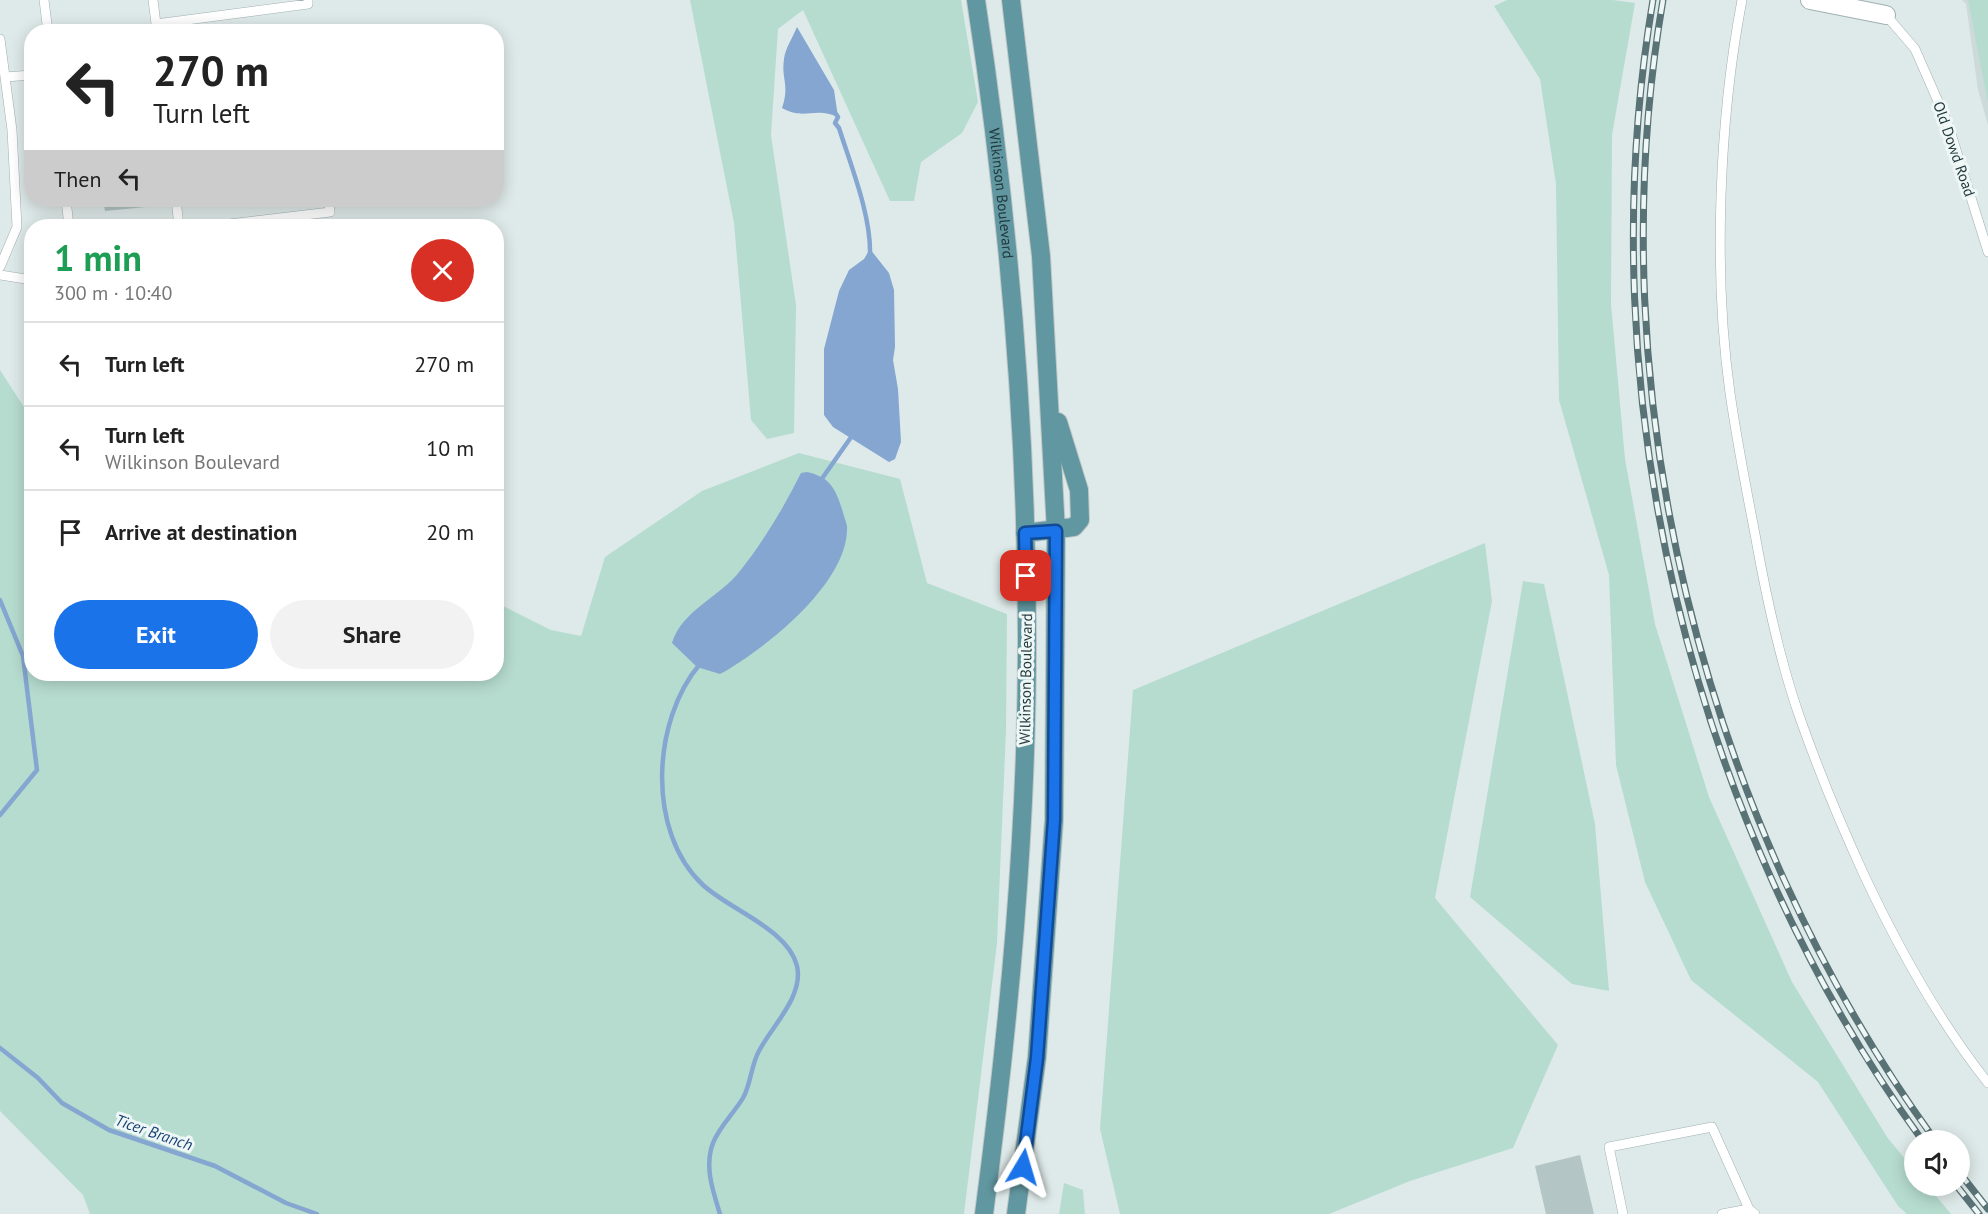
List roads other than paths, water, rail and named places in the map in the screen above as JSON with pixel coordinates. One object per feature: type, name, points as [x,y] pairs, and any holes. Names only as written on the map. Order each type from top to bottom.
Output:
[{"type":"main road","name":"Wilkinson Boulevard","points":[[976,0],[1005,235],[1025,533],[1025,747],[1014,959],[984,1214]]},
{"type":"main road","name":"Wilkinson Boulevard","points":[[1011,0],[1041,255],[1056,531],[1054,820],[1037,1058],[1016,1214]]},
{"type":"main road","points":[[1025,533],[1074,527],[1080,520],[1082,511],[1079,490],[1050,396]]},
{"type":"street","points":[[1810,0],[1886,15]]},
{"type":"lane","points":[[44,0],[47,24]]},
{"type":"lane","points":[[153,0],[156,24],[308,4],[308,0]]},
{"type":"lane","points":[[1742,0],[1731,59],[1723,179],[1722,276],[1730,391],[1767,601],[1799,715],[1841,825],[1878,904],[1920,983],[1967,1056],[1988,1083]]},
{"type":"lane","name":"Old Dowd Road","points":[[1886,15],[1915,50],[1948,123],[1988,252]]},
{"type":"lane","points":[[0,39],[12,130],[18,227],[0,267]]},
{"type":"lane","points":[[5,78],[24,76]]},
{"type":"lane","points":[[272,219],[330,212],[330,207]]},
{"type":"lane","points":[[0,275],[24,279]]},
{"type":"lane","points":[[1623,1214],[1609,1147],[1712,1127],[1752,1212],[1722,1214]]},
{"type":"water","points":[[797,27],[834,90],[838,117],[822,113],[790,112],[782,108],[785,93],[783,66],[785,55]]},
{"type":"water","points":[[870,249],[889,273],[894,290],[895,347],[893,360],[898,389],[901,442],[895,459],[889,462],[833,427],[824,415],[824,349],[839,291],[849,270],[864,259]]},
{"type":"water","points":[[807,472],[821,477],[830,484],[837,495],[847,524],[844,547],[835,569],[820,591],[801,612],[759,649],[720,674],[697,667],[672,643],[677,631],[684,621],[740,571],[773,524],[801,473]]},
{"type":"waterway","points":[[836,114],[838,117],[835,123],[839,128],[864,207],[870,254]]},
{"type":"waterway","points":[[821,480],[854,433]]},
{"type":"waterway","name":"Ticer Branch","points":[[0,600],[23,656],[24,664]]},
{"type":"waterway","points":[[700,664],[684,687],[672,715],[665,745],[662,776],[664,807],[672,836],[685,863],[703,885],[757,921],[782,941],[797,966],[798,977],[796,988],[786,1010],[756,1056],[743,1098],[719,1131],[710,1152],[709,1170],[720,1214]]},
{"type":"waterway","name":"Ticer Branch","points":[[0,815],[37,770],[26,681]]},
{"type":"waterway","name":"Ticer Branch","points":[[0,1048],[38,1078],[62,1103],[109,1130],[215,1166],[286,1203],[317,1214]]},
{"type":"railway","points":[[1653,0],[1636,148],[1635,297],[1648,448],[1676,596],[1718,742],[1773,882],[1841,1015],[1916,1130]]},
{"type":"railway","points":[[1663,0],[1646,148],[1645,298],[1658,448],[1687,597],[1729,742],[1785,882],[1854,1015],[1929,1130]]},
{"type":"railway","points":[[1970,1186],[1988,1209]]},
{"type":"railway","points":[[1965,1196],[1979,1214]]}]
